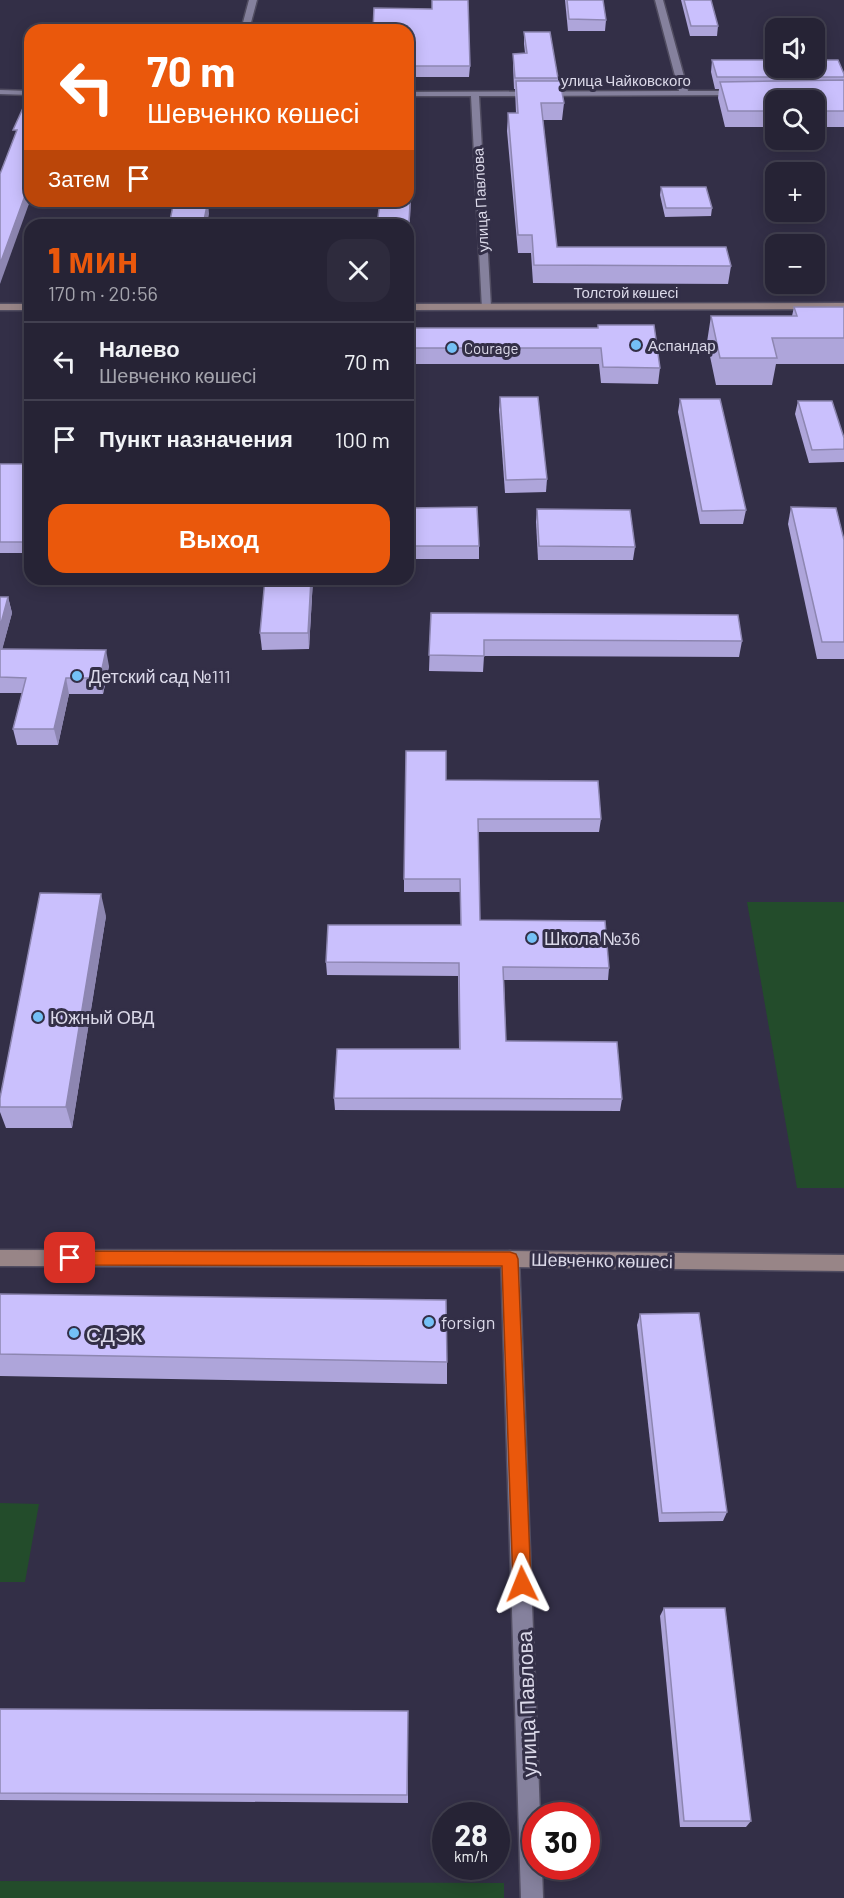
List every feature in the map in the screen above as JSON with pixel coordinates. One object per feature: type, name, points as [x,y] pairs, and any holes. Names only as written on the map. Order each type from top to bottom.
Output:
[{"type":"street","points":[[246,24],[252,0]]},
{"type":"street","points":[[659,0],[684,93]]},
{"type":"street","points":[[0,92],[24,93]]},
{"type":"street","name":"улица Чайковского","points":[[414,94],[753,93]]},
{"type":"street","name":"улица Павлова","points":[[475,94],[486,307]]},
{"type":"street","name":"Толстой көшесі","points":[[414,307],[844,306]]},
{"type":"street","points":[[0,307],[24,307]]},
{"type":"street","name":"Шевченко көшесі","points":[[0,1258],[510,1259],[844,1263]]},
{"type":"street","name":"улица Павлова","points":[[510,1259],[532,1898]]},
{"type":"green space","points":[[747,902],[844,902],[844,1188],[797,1188]]},
{"type":"green space","points":[[0,1503],[39,1504],[25,1582],[0,1582]]},
{"type":"green space","points":[[0,1881],[504,1883],[504,1898],[0,1898]]},
{"type":"building","points":[[432,0],[468,0],[470,66],[414,66],[414,24],[373,24],[374,8],[432,9]]},
{"type":"building","points":[[567,0],[603,0],[606,20],[569,19]]},
{"type":"building","points":[[684,0],[711,0],[718,26],[691,26]]},
{"type":"building","points":[[524,32],[550,32],[558,78],[515,78],[513,54],[527,53]]},
{"type":"building","points":[[712,60],[765,60],[765,77],[717,77]]},
{"type":"building","points":[[825,60],[838,60],[844,77],[825,77]]},
{"type":"building","points":[[844,80],[844,111],[825,111],[825,90],[765,90],[765,111],[728,111],[720,82]]},
{"type":"building","points":[[516,81],[560,81],[564,103],[541,103],[557,247],[726,247],[731,266],[534,265],[532,235],[518,235],[508,113],[518,113]]},
{"type":"building","points":[[24,106],[24,198],[0,264],[0,174],[17,130],[13,130]]},
{"type":"building","points":[[661,187],[706,187],[712,208],[666,208]]},
{"type":"building","points":[[173,207],[207,207],[204,219],[170,219]]},
{"type":"building","points":[[379,207],[410,207],[409,219],[378,219]]},
{"type":"building","points":[[794,307],[844,307],[844,338],[772,338],[777,358],[720,358],[711,316],[797,316]]},
{"type":"building","points":[[598,325],[654,325],[660,368],[603,367],[601,348],[414,348],[414,328],[598,328]]},
{"type":"building","points":[[500,397],[538,397],[547,479],[506,480]]},
{"type":"building","points":[[680,399],[720,399],[746,510],[702,511]]},
{"type":"building","points":[[798,401],[832,401],[844,438],[844,449],[812,450]]},
{"type":"building","points":[[0,464],[24,464],[24,542],[0,542]]},
{"type":"building","points":[[477,507],[479,546],[414,546],[414,508]]},
{"type":"building","points":[[791,507],[836,508],[844,540],[844,642],[822,642]]},
{"type":"building","points":[[537,509],[630,510],[635,547],[539,546]]},
{"type":"building","points":[[264,585],[311,585],[308,633],[260,633]]},
{"type":"building","points":[[0,597],[8,597],[0,627]]},
{"type":"building","points":[[431,613],[738,615],[742,641],[484,640],[484,656],[429,655]]},
{"type":"building","points":[[0,649],[106,650],[100,678],[66,678],[54,729],[13,729],[26,678],[0,677]]},
{"type":"building","name":"Школа №36","points":[[406,751],[446,751],[446,780],[598,781],[601,819],[478,819],[480,920],[605,921],[609,968],[503,967],[506,1041],[617,1042],[622,1099],[334,1098],[337,1049],[460,1049],[459,963],[326,962],[328,925],[461,925],[460,879],[404,879]]},
{"type":"building","points":[[40,893],[101,894],[66,1107],[0,1107],[0,1098]]},
{"type":"building","points":[[0,1294],[446,1300],[447,1362],[0,1354]]},
{"type":"building","points":[[699,1313],[727,1512],[662,1513],[640,1314]]},
{"type":"building","points":[[664,1608],[725,1608],[751,1821],[684,1821]]},
{"type":"building","points":[[0,1709],[408,1711],[407,1795],[0,1793]]},
{"type":"place","name":"Аспандар","points":[[636,345]]},
{"type":"place","name":"Courage","points":[[452,348]]},
{"type":"place","name":"Детский сад №111","points":[[77,676]]},
{"type":"place","name":"Школа №36","points":[[532,938]]},
{"type":"place","name":"Южный ОВД","points":[[38,1017]]},
{"type":"place","name":"forsign","points":[[429,1322]]},
{"type":"place","name":"СДЭК","points":[[74,1333]]},
{"type":"route","points":[[70,1258],[510,1259],[522,1584]]}]
